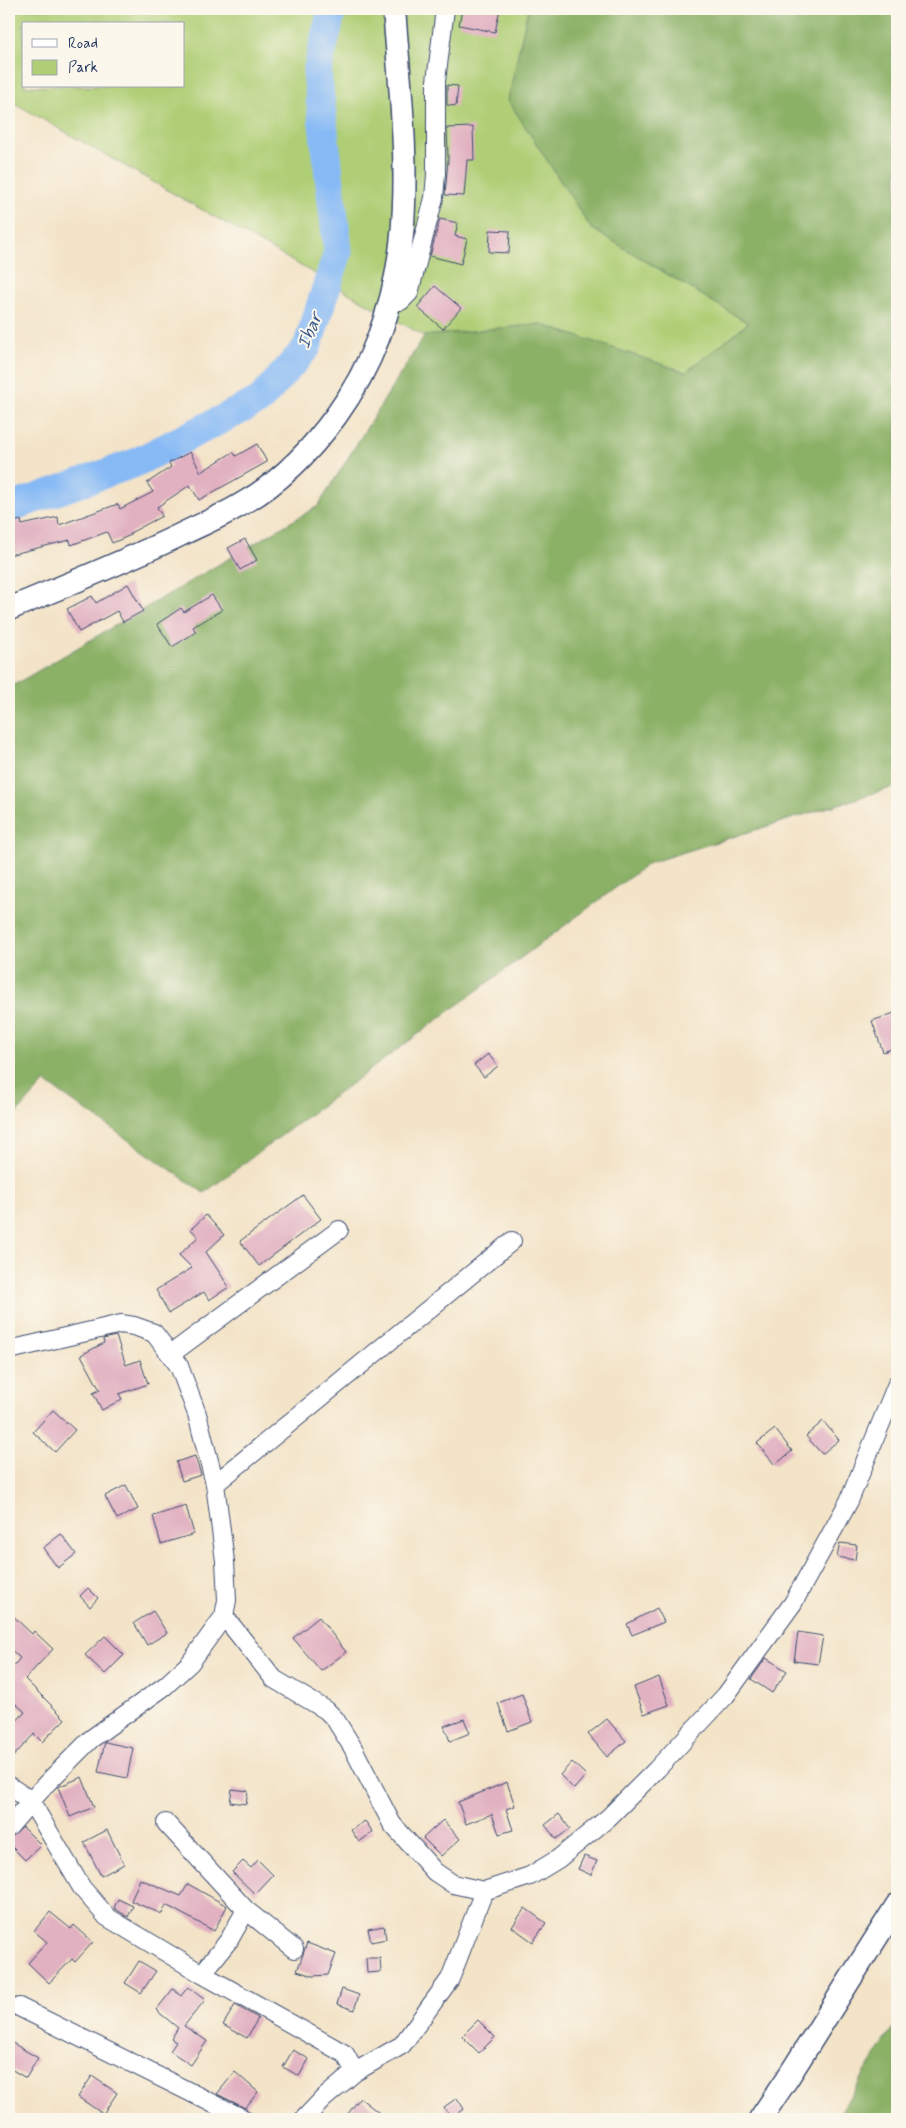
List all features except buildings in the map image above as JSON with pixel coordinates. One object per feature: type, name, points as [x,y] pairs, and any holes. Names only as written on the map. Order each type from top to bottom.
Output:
[{"type":"main road","points":[[9,609],[132,558],[246,502],[278,480],[302,458],[346,402],[364,370],[380,335],[391,302],[402,249],[406,188],[394,9]]},
{"type":"main road","points":[[760,2119],[897,1905]]},
{"type":"street","points":[[391,302],[402,301],[409,293],[434,198],[436,174],[436,82],[445,9]]},
{"type":"street","points":[[171,1354],[339,1230]]},
{"type":"street","points":[[214,1484],[512,1241]]},
{"type":"street","points":[[9,1350],[121,1324],[154,1333],[179,1366],[197,1414],[214,1484],[225,1561],[227,1600],[224,1616],[190,1663],[165,1686],[91,1739],[30,1800],[9,1827]]},
{"type":"street","points":[[224,1616],[274,1680],[326,1710],[335,1719],[353,1748],[392,1824],[435,1872],[453,1884],[484,1891],[530,1876],[558,1859],[608,1818],[658,1769],[726,1695],[793,1603],[849,1501],[897,1384]]},
{"type":"street","points":[[9,1786],[30,1800],[82,1888],[107,1917],[202,1974],[345,2054],[355,2072]]},
{"type":"street","points":[[166,1823],[246,1910],[294,1949]]},
{"type":"street","points":[[304,2119],[323,2099],[355,2072],[402,2045],[450,1979],[484,1891]]},
{"type":"street","points":[[202,1974],[229,1940],[246,1910]]},
{"type":"street","points":[[20,2008],[244,2119]]},
{"type":"green space","points":[[9,9],[528,9],[508,100],[591,228],[748,323],[686,373],[540,324],[424,336],[9,100]]},
{"type":"green space","points":[[528,9],[897,9],[897,786],[649,863],[204,1193],[45,1082],[9,1122],[9,688],[318,506],[424,336],[540,324],[686,372],[748,323],[591,228],[508,100]]},
{"type":"green space","points":[[897,2021],[897,2119],[836,2119]]},
{"type":"waterway","name":"Ibar","points":[[9,508],[135,463],[260,400],[307,347],[338,252],[317,72],[332,9]]}]
